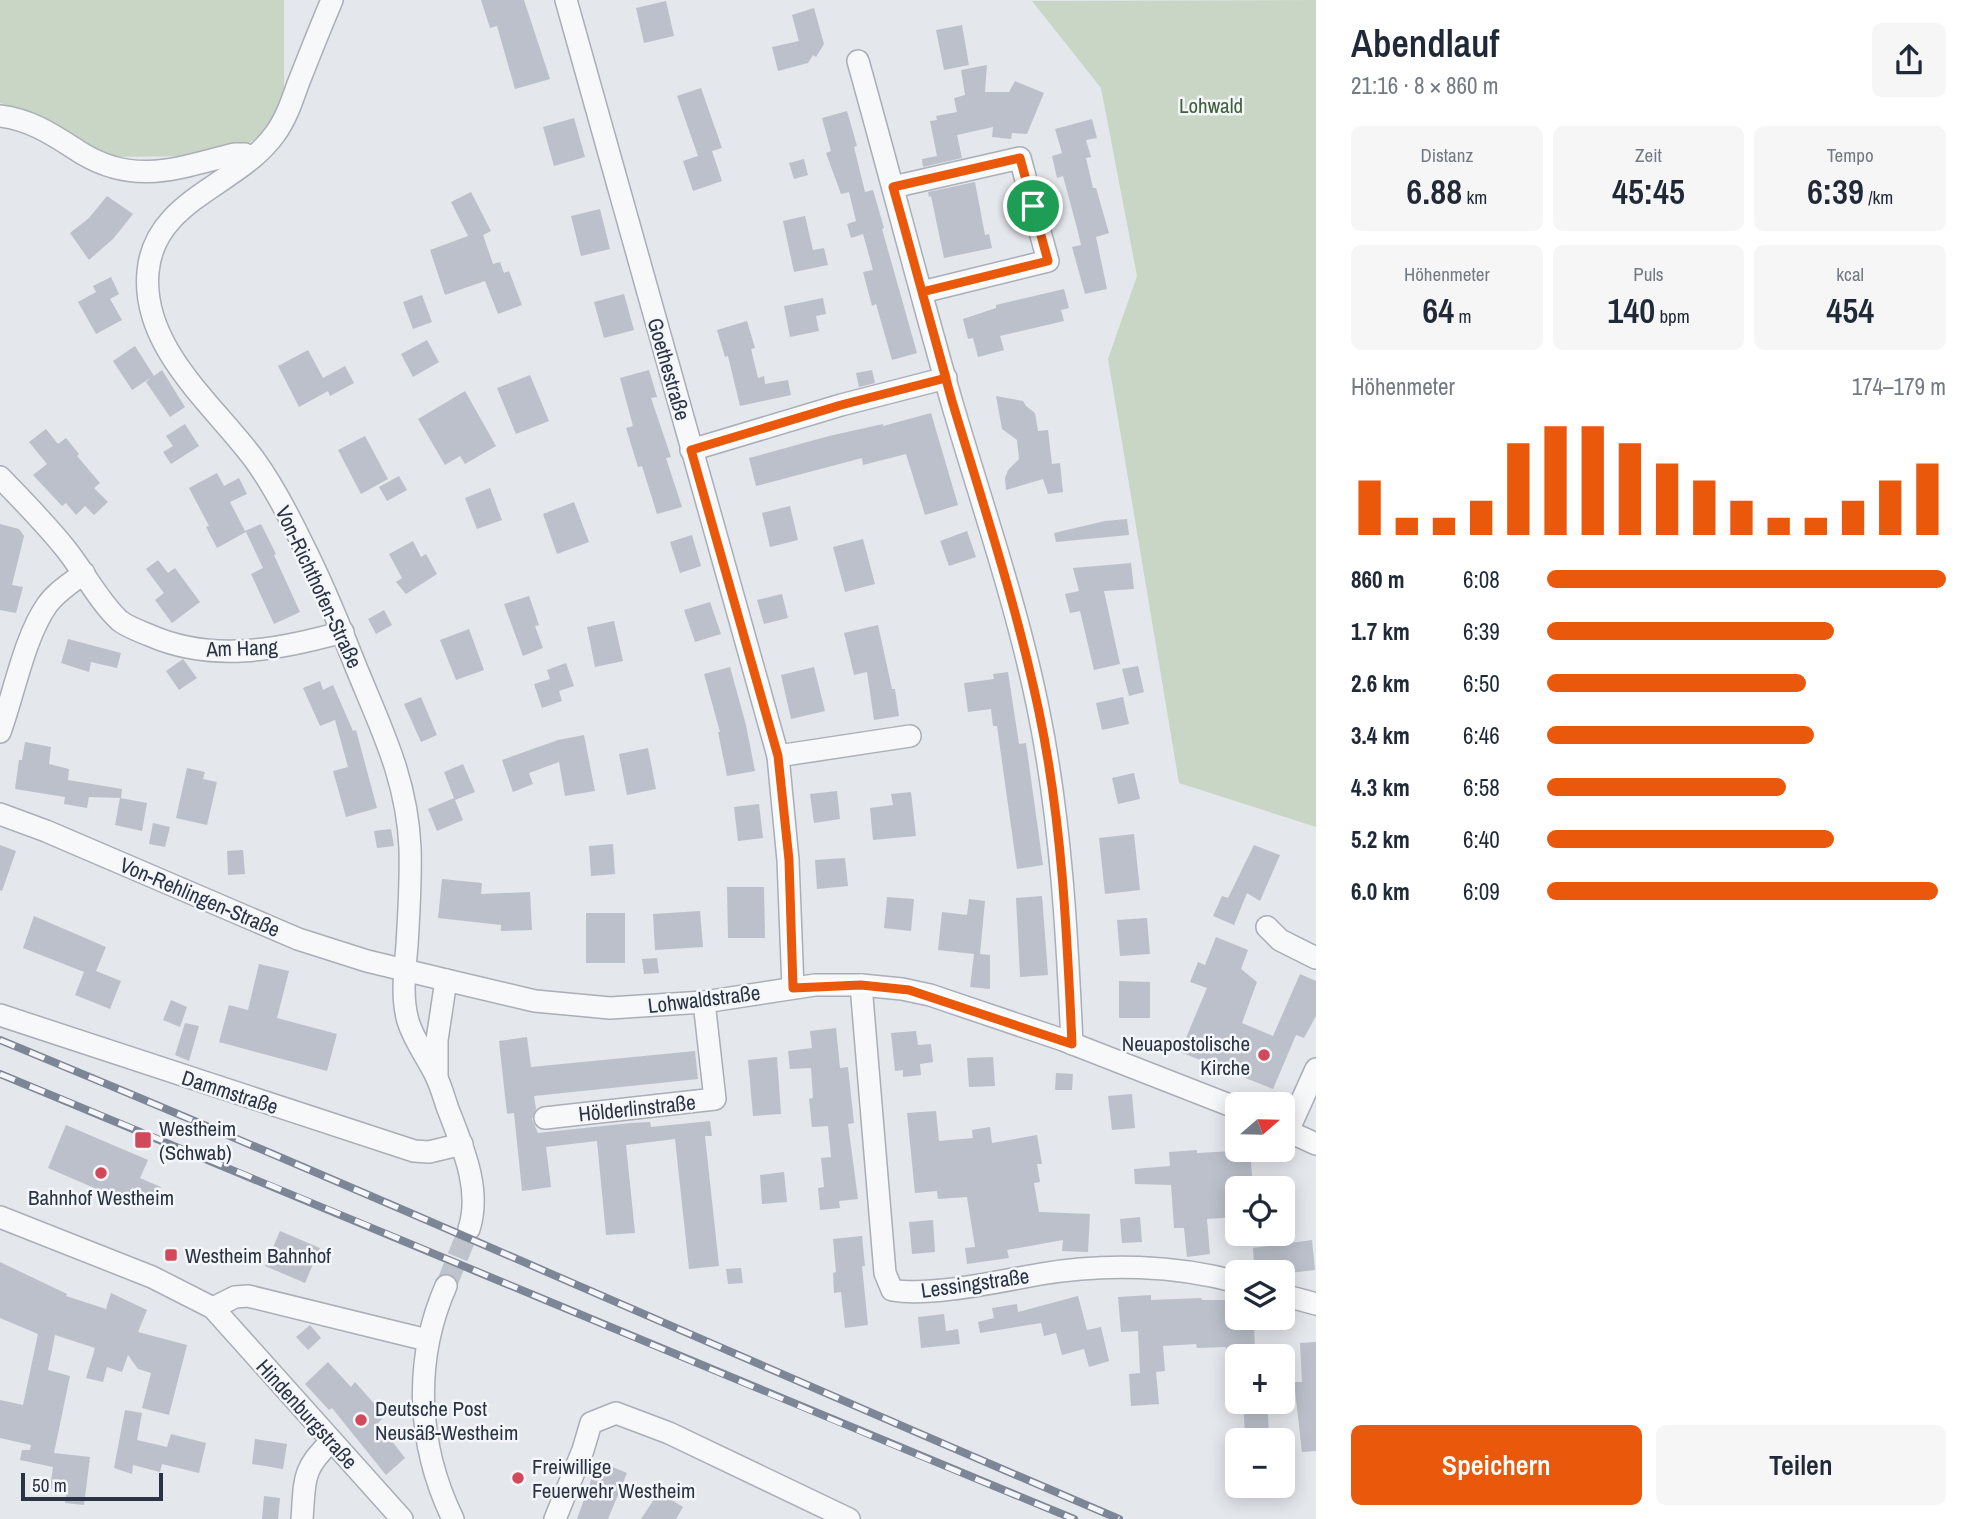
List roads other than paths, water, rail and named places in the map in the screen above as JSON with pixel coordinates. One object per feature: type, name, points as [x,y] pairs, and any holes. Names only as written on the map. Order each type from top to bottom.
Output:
[{"type":"street","name":"Von-Richthofen-Straße","points":[[331,0],[277,132],[252,158],[188,203],[163,229],[149,259],[147,294],[157,329],[180,368],[253,458],[272,486],[308,554],[391,750],[404,799],[409,834],[410,875],[404,970],[408,1022],[424,1057],[437,1077]]},
{"type":"street","name":"Goethestraße","points":[[566,0],[778,756],[789,860],[793,988]]},
{"type":"street","points":[[858,61],[946,378],[1014,609],[1039,711],[1058,836],[1067,929],[1072,1044]]},
{"type":"street","points":[[0,116],[30,123],[86,156],[138,173],[159,173],[235,154],[245,154],[252,158]]},
{"type":"street","points":[[893,187],[1020,158],[1031,197],[1048,261],[922,292]]},
{"type":"street","points":[[691,450],[841,405],[946,378]]},
{"type":"street","name":"Am Hang","points":[[0,477],[65,547],[120,621],[157,639],[207,652],[284,647],[343,632]]},
{"type":"street","points":[[0,732],[33,630],[48,604],[63,588],[84,573]]},
{"type":"street","points":[[778,756],[910,736]]},
{"type":"street","name":"Von-Rehlingen-Straße","points":[[0,814],[298,939],[404,970]]},
{"type":"street","points":[[1267,928],[1280,940],[1316,958]]},
{"type":"street","name":"Lohwaldstraße","points":[[404,970],[535,1001],[581,1006],[640,1007],[704,1002],[793,988],[861,985],[894,987],[930,995],[1072,1044],[1225,1103]]},
{"type":"street","points":[[446,980],[437,1040],[437,1077],[467,1162],[474,1205],[469,1229]]},
{"type":"street","name":"Lessingstraße","points":[[861,985],[886,1273],[892,1290],[906,1293],[1093,1269],[1167,1270],[1225,1280]]},
{"type":"street","name":"Hölderlinstraße","points":[[545,1118],[715,1099],[704,1002]]},
{"type":"street","name":"Dammstraße","points":[[0,1015],[414,1152],[429,1152],[461,1144]]},
{"type":"street","points":[[1295,1110],[1316,1069]]},
{"type":"street","points":[[1295,1135],[1316,1144]]},
{"type":"street","name":"Hindenburgstraße","points":[[0,1217],[152,1277],[213,1308],[402,1519]]},
{"type":"street","points":[[446,1286],[427,1340],[423,1391],[425,1429],[433,1467],[453,1519]]},
{"type":"street","points":[[213,1308],[235,1297],[248,1296],[427,1340]]},
{"type":"street","points":[[1295,1298],[1316,1304]]},
{"type":"street","points":[[555,1519],[591,1423],[616,1413],[669,1433],[849,1519]]},
{"type":"street","points":[[302,1519],[306,1475],[310,1464],[331,1442]]},
{"type":"tunnel","points":[[446,1286],[469,1229]]},
{"type":"railway","points":[[0,1040],[280,1157],[1119,1519]]},
{"type":"railway","points":[[0,1074],[1074,1519]]},
{"type":"place","name":"Neuapostolische Kirche","points":[[1264,1055]]},
{"type":"place","name":"Westheim (Schwab)","points":[[143,1140]]},
{"type":"place","name":"Bahnhof Westheim","points":[[101,1173]]},
{"type":"place","name":"Westheim Bahnhof","points":[[171,1255]]},
{"type":"place","name":"Deutsche Post Neusäß-Westheim","points":[[361,1420]]},
{"type":"place","name":"Freiwillige Feuerwehr Westheim","points":[[518,1478]]},
{"type":"park label","name":"Lohwald","points":[[1211,105]]}]
